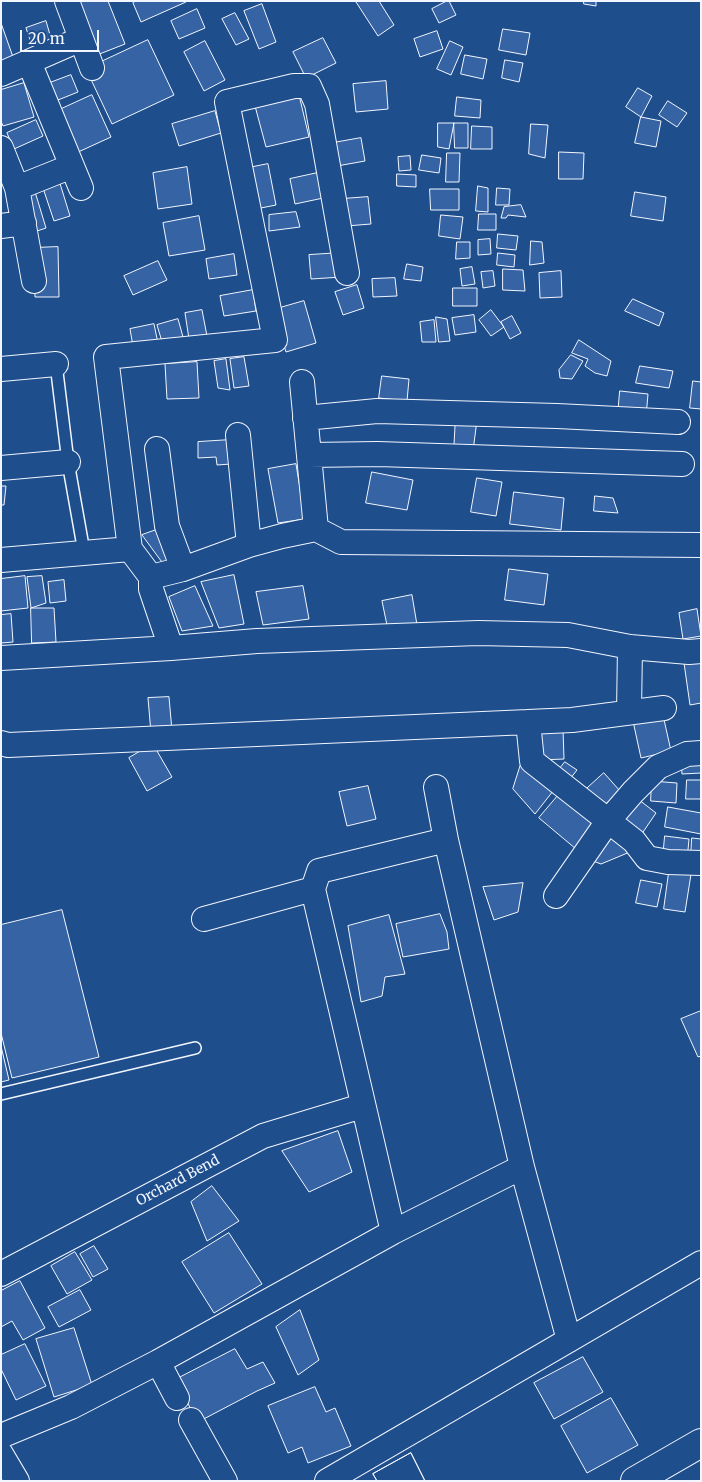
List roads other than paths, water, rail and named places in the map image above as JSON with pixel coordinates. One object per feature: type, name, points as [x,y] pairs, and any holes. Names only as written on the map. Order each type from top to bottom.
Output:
[{"type":"street","points":[[67,1],[92,68]]},
{"type":"street","points":[[1,74],[81,38]]},
{"type":"street","points":[[29,62],[81,188]]},
{"type":"street","points":[[171,648],[151,589],[150,577],[130,549],[106,357],[275,340],[227,102],[294,86],[309,86],[317,104],[347,273]]},
{"type":"street","points":[[1,148],[18,188],[13,225],[34,281]]},
{"type":"street","points":[[18,188],[72,166]]},
{"type":"street","points":[[1,369],[56,364]]},
{"type":"street","points":[[302,382],[316,529]]},
{"type":"street","points":[[305,418],[377,411],[557,416],[678,422]]},
{"type":"street","points":[[238,435],[249,545]]},
{"type":"street","points":[[156,449],[167,526],[183,569]]},
{"type":"street","points":[[309,455],[378,454],[682,464]]},
{"type":"street","points":[[1,468],[68,462]]},
{"type":"street","points":[[150,577],[183,569],[249,545],[316,529],[341,542],[701,545]]},
{"type":"street","points":[[1,560],[130,549]]},
{"type":"street","points":[[1,658],[257,641],[478,633],[568,635],[630,647],[690,652],[701,651]]},
{"type":"street","points":[[629,712],[630,647]]},
{"type":"street","points":[[1,743],[8,745],[572,720],[664,708]]},
{"type":"street","points":[[528,722],[532,760],[634,841],[647,858],[668,862],[701,863]]},
{"type":"street","points":[[556,896],[608,821],[632,792],[658,767],[687,754],[701,753]]},
{"type":"street","points":[[436,787],[446,840],[522,1167],[569,1340]]},
{"type":"street","points":[[393,1232],[362,1106],[313,889],[319,871],[446,840]]},
{"type":"street","points":[[204,919],[313,889]]},
{"type":"street","name":"Orchard Bend","points":[[1,1274],[263,1136],[362,1106]]},
{"type":"street","points":[[1,1436],[72,1407],[158,1362],[393,1232],[522,1167]]},
{"type":"street","points":[[327,1481],[701,1263]]},
{"type":"street","points":[[158,1362],[177,1398]]},
{"type":"street","points":[[191,1420],[225,1481]]},
{"type":"street","points":[[635,1481],[701,1444]]},
{"type":"street","points":[[1,1454],[17,1481]]},
{"type":"lane","points":[[56,364],[68,462],[84,552]]},
{"type":"lane","points":[[1,1094],[195,1048]]}]
